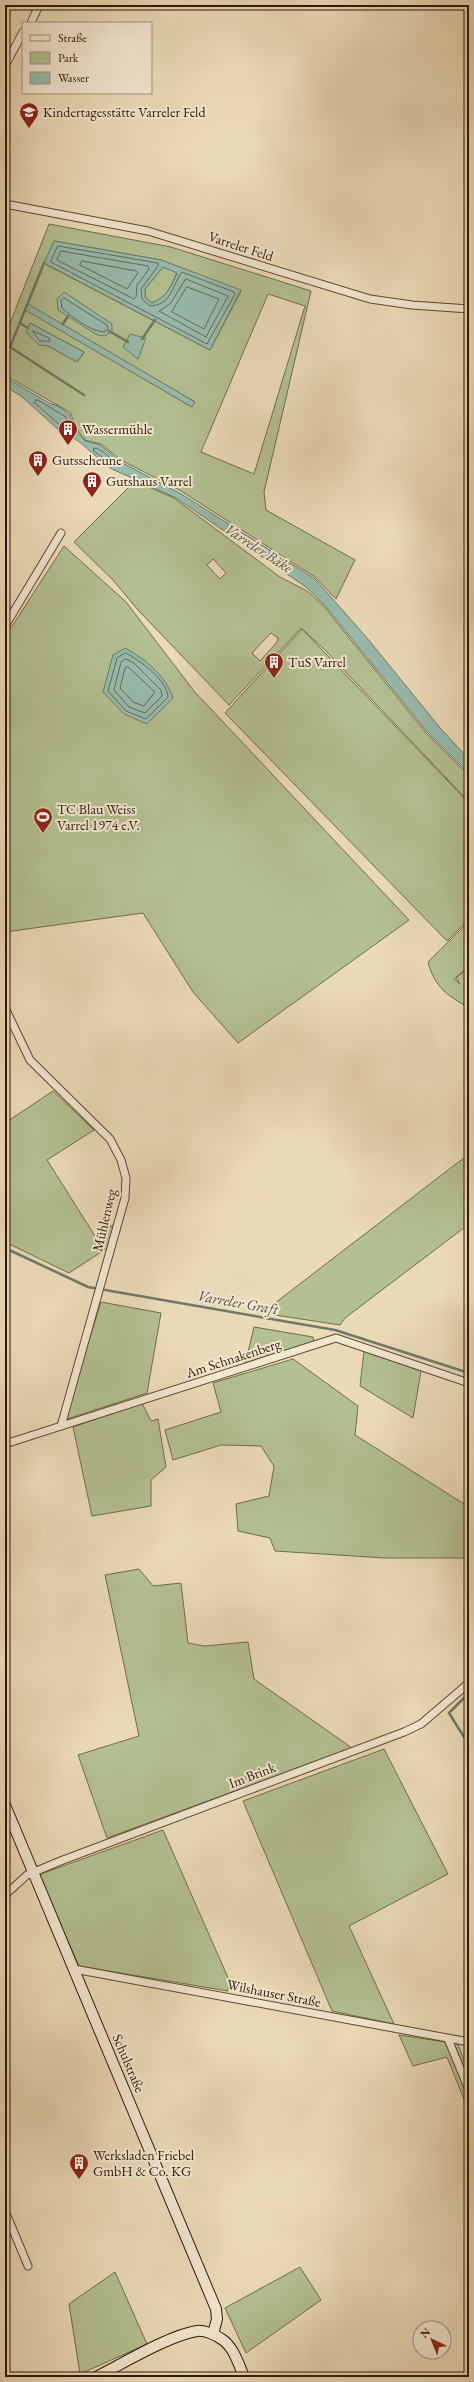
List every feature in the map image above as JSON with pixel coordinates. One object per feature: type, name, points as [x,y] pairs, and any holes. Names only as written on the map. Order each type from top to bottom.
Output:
[{"type":"street","points":[[34,21],[39,5]]},
{"type":"street","points":[[5,66],[22,34]]},
{"type":"street","name":"Varreler Feld","points":[[5,204],[148,232],[370,299],[412,305],[469,309]]},
{"type":"street","points":[[5,626],[61,534]]},
{"type":"street","name":"Mühlenweg","points":[[5,1008],[30,1060],[110,1139],[121,1160],[126,1178],[126,1198],[62,1426]]},
{"type":"street","name":"Am Schnakenberg","points":[[5,1444],[336,1338],[469,1383]]},
{"type":"street","name":"Im Brink","points":[[5,1895],[26,1875],[404,1732],[421,1724],[469,1683]]},
{"type":"street","name":"Schulstraße","points":[[5,1805],[216,2309],[217,2319],[213,2334]]},
{"type":"street","name":"Wilshauser Straße","points":[[74,1969],[469,2042]]},
{"type":"street","points":[[448,2039],[469,2090]]},
{"type":"street","points":[[5,2212],[28,2266]]},
{"type":"street","points":[[96,2377],[182,2335],[199,2331],[213,2334],[224,2340],[231,2349],[244,2377]]},
{"type":"green space","points":[[49,224],[171,247],[311,291],[264,492],[266,510],[355,560],[336,599],[315,577],[181,491],[121,460],[101,444],[85,440],[75,427],[71,413],[5,375],[5,336]],"holes":[[[54,241],[161,260],[241,291],[210,350],[45,264]],[[268,294],[305,306],[254,474],[201,452]],[[28,305],[195,402],[192,407],[26,310]],[[30,323],[84,353],[77,362],[48,346]]]},
{"type":"green space","points":[[163,267],[177,272],[165,295],[152,303],[145,297],[145,289]]},
{"type":"green space","points":[[135,481],[174,498],[280,577],[307,591],[322,604],[426,733],[469,776],[469,802],[324,649],[301,628],[229,705],[138,610],[113,580],[74,542]],"holes":[[[213,559],[226,573],[220,579],[207,565]],[[271,633],[278,638],[277,642],[260,661],[252,653]]]},
{"type":"green space","points":[[64,546],[126,602],[194,691],[409,920],[238,1043],[193,992],[143,913],[5,932],[5,637]]},
{"type":"green space","points":[[302,629],[469,803],[469,919],[447,941],[225,713]]},
{"type":"green space","points":[[469,921],[469,966],[454,979],[460,984],[456,978],[469,967],[469,1008],[448,995],[438,985],[428,962]]},
{"type":"green space","points":[[53,1091],[94,1130],[47,1160],[95,1236],[116,1223],[109,1247],[69,1273],[5,1242],[5,1123]]},
{"type":"green space","points":[[469,1154],[469,1224],[345,1318],[340,1325],[262,1313]]},
{"type":"green space","points":[[101,1302],[161,1313],[147,1393],[64,1420]]},
{"type":"green space","points":[[254,1327],[313,1337],[314,1342],[245,1364]]},
{"type":"green space","points":[[364,1351],[421,1371],[413,1418],[360,1386]]},
{"type":"green space","points":[[293,1359],[358,1406],[355,1435],[469,1507],[469,1558],[385,1558],[275,1551],[270,1538],[238,1531],[236,1504],[269,1496],[274,1466],[261,1446],[221,1445],[173,1460],[165,1430],[221,1412],[213,1383]]},
{"type":"green space","points":[[142,1403],[151,1421],[158,1419],[166,1467],[151,1480],[151,1506],[92,1516],[73,1427]]},
{"type":"green space","points":[[139,1569],[153,1586],[181,1583],[188,1643],[204,1646],[248,1642],[254,1679],[352,1748],[107,1838],[78,1755],[139,1736],[105,1575]]},
{"type":"green space","points":[[384,1749],[448,1874],[349,1926],[394,2024],[332,2011],[243,1801]]},
{"type":"green space","points":[[163,1830],[229,1980],[228,1991],[79,1966],[38,1875]]},
{"type":"green space","points":[[399,2035],[458,2044],[469,2074],[469,2112],[447,2057],[413,2066]]},
{"type":"green space","points":[[300,2267],[321,2300],[246,2353],[225,2308]]},
{"type":"green space","points":[[115,2272],[147,2344],[80,2374],[69,2304]]},
{"type":"water","points":[[54,241],[161,260],[241,290],[210,350],[44,263]],"holes":[[[163,267],[177,273],[165,295],[152,303],[145,297],[145,289]]]},
{"type":"water","points":[[64,292],[112,324],[112,331],[105,336],[97,335],[58,310],[57,299]]},
{"type":"water","points":[[28,304],[195,402],[192,407],[25,310]]},
{"type":"water","points":[[30,323],[84,352],[77,362],[48,346],[39,345],[26,332]]},
{"type":"water","points":[[130,334],[146,338],[138,359],[123,347]]},
{"type":"water","name":"Varreler Bäke","points":[[5,377],[49,403],[58,406],[70,415],[74,429],[85,441],[100,445],[121,462],[183,495],[315,579],[367,638],[441,729],[469,759],[469,774],[428,733],[323,603],[306,587],[176,498],[106,465],[80,442],[61,432],[21,396],[5,386]]},
{"type":"water","points":[[125,648],[140,657],[160,675],[170,690],[173,698],[147,724],[124,714],[103,692],[113,655]]},
{"type":"waterway","points":[[44,263],[10,347],[84,395]]},
{"type":"waterway","points":[[63,324],[68,316]]},
{"type":"waterway","points":[[142,339],[155,320]]},
{"type":"waterway","points":[[20,323],[28,328]]},
{"type":"waterway","points":[[109,331],[128,342]]},
{"type":"waterway","name":"Varreler Graft","points":[[5,1248],[88,1287],[335,1330],[469,1373]]},
{"type":"waterway","points":[[469,1693],[449,1713],[469,1745]]},
{"type":"place","name":"Kindertagesstätte Varreler Feld","points":[[29,129]]},
{"type":"place","name":"Wassermühle","points":[[68,446]]},
{"type":"place","name":"Gutsscheune","points":[[38,477]]},
{"type":"place","name":"Gutshaus Varrel","points":[[92,498]]},
{"type":"place","name":"TuS Varrel","points":[[274,679]]},
{"type":"place","name":"TC Blau Weiss Varrel 1974 e.V.","points":[[43,834]]},
{"type":"place","name":"Werksladen Friebel GmbH & Co. KG","points":[[79,2180]]}]
